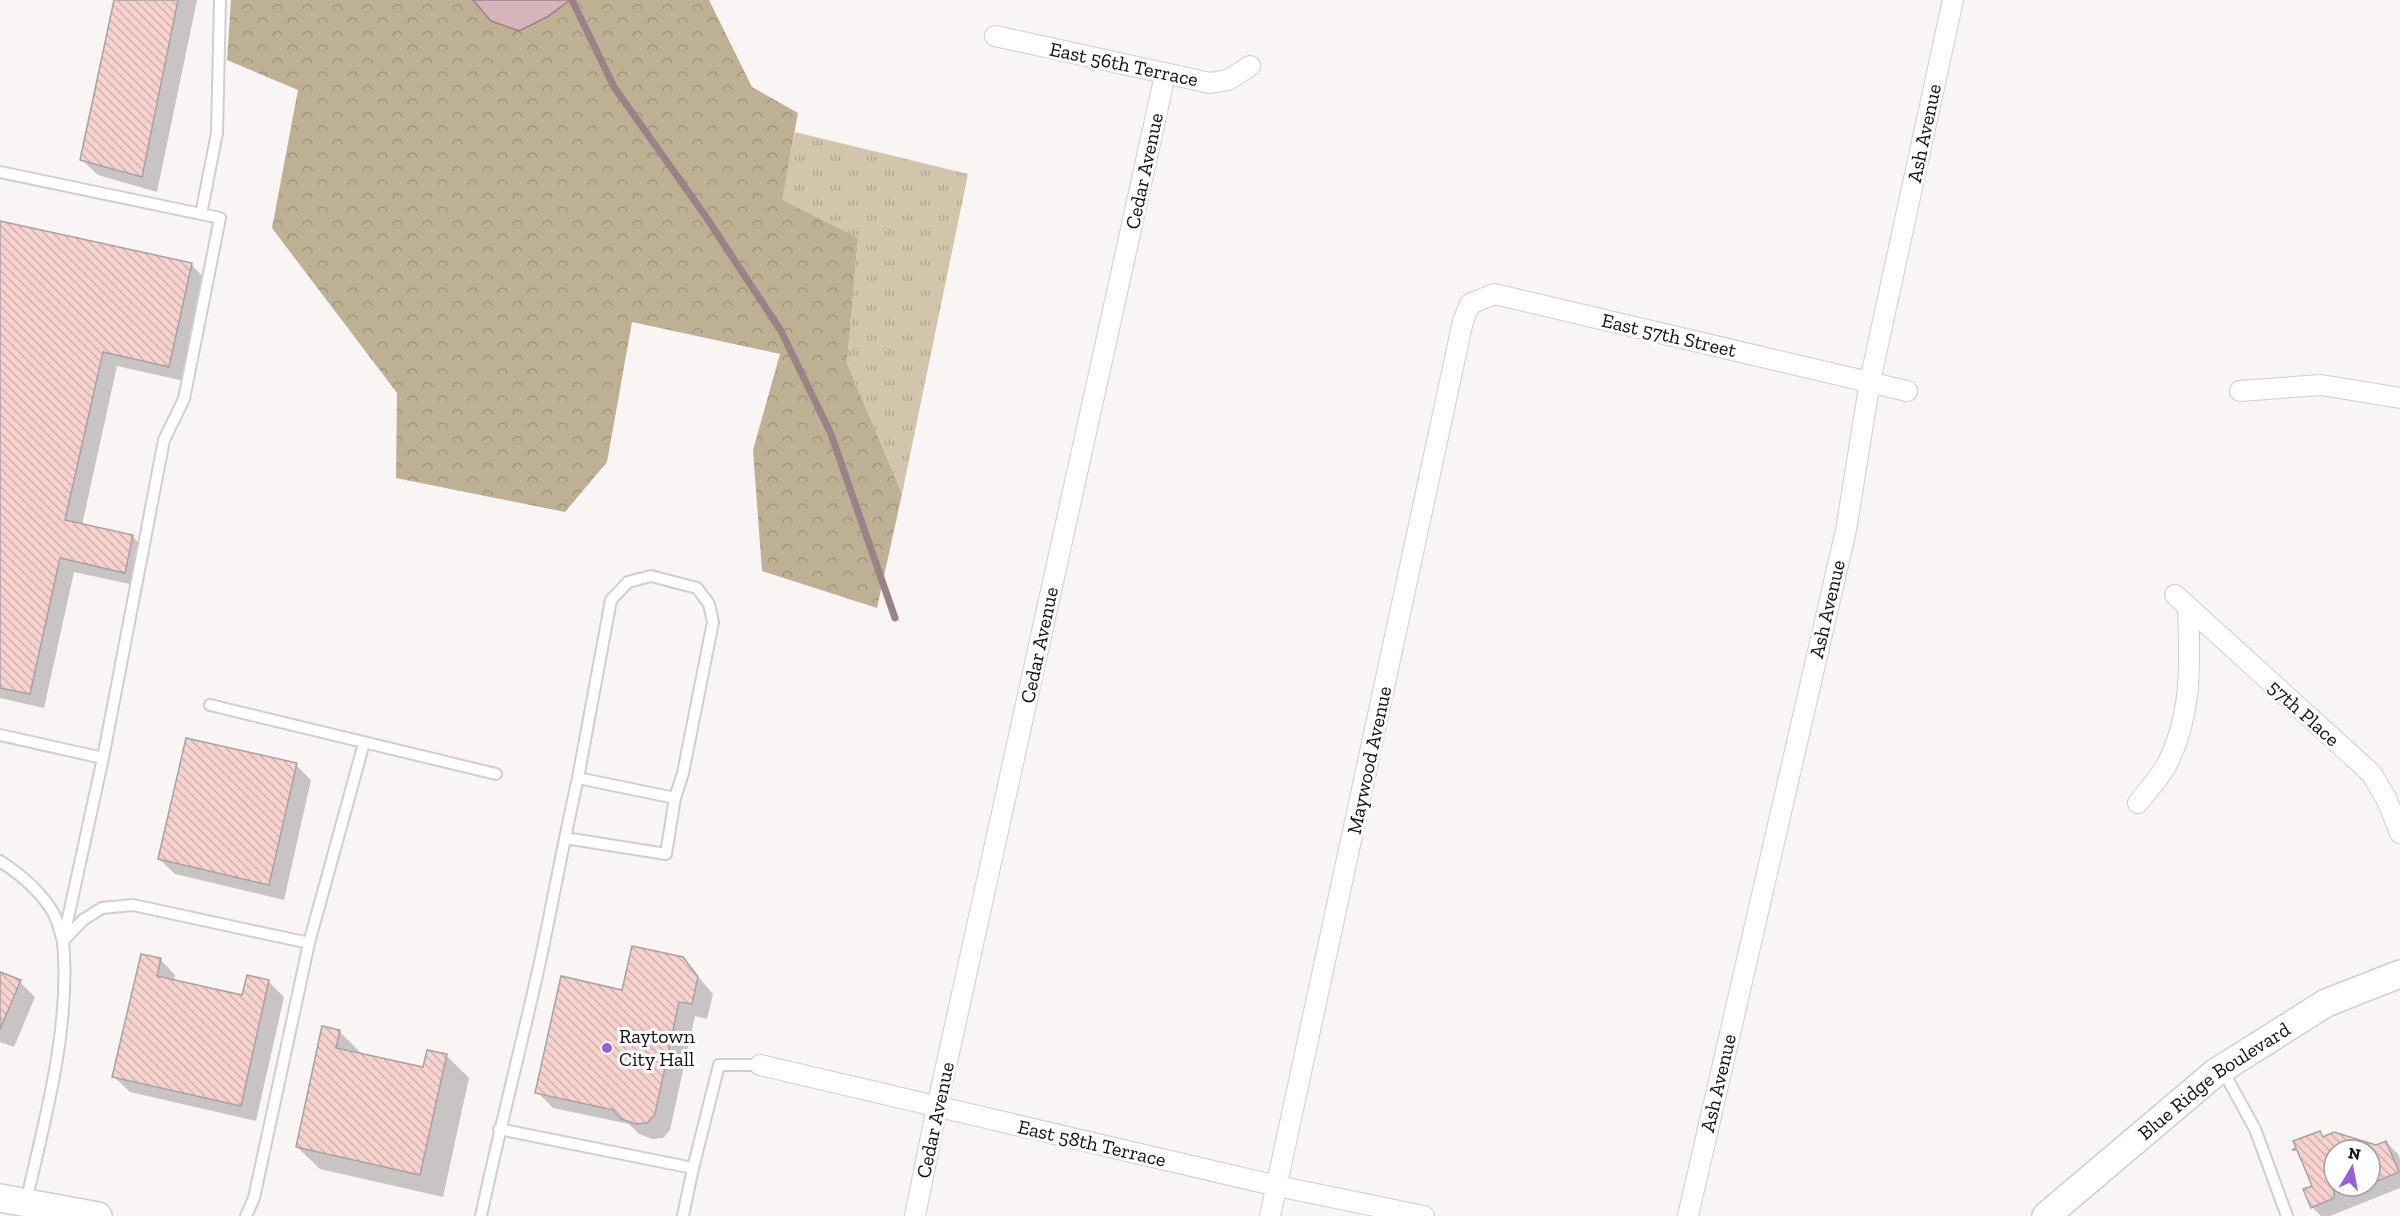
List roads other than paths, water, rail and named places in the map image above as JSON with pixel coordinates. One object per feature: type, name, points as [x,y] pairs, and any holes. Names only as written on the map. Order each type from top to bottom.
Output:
[{"type":"street","name":"Ash Avenue","points":[[1688,1216],[1846,530],[1870,381],[1953,0]]},
{"type":"street","name":"East 56th Terrace","points":[[995,36],[1210,83],[1228,80],[1250,66]]},
{"type":"street","name":"Cedar Avenue","points":[[915,1216],[937,1107],[1165,75]]},
{"type":"street","name":"East 57th Street","points":[[1470,304],[1494,294],[1907,391]]},
{"type":"street","name":"Maywood Avenue","points":[[1270,1216],[1463,321],[1470,304]]},
{"type":"street","points":[[2240,391],[2321,385],[2400,398]]},
{"type":"street","name":"57th Place","points":[[2138,803],[2165,768],[2183,726],[2190,677],[2182,601],[2371,773],[2386,798],[2400,833]]},
{"type":"street","name":"Blue Ridge Boulevard","points":[[2046,1216],[2222,1069],[2326,1003],[2400,974]]},
{"type":"street","name":"East 58th Terrace","points":[[760,1065],[1277,1186],[1425,1216]]},
{"type":"street","points":[[16,1206],[98,1216]]},
{"type":"lane","points":[[201,214],[217,133],[220,0]]},
{"type":"lane","points":[[0,172],[220,218],[184,399],[164,440],[103,758],[63,941]]},
{"type":"lane","points":[[482,1216],[500,1129],[540,962],[565,838],[578,778],[611,600],[628,582],[651,576],[697,588],[709,604],[713,622],[683,773],[675,798],[666,854],[565,838]]},
{"type":"lane","points":[[210,705],[496,774]]},
{"type":"lane","points":[[0,735],[103,758]]},
{"type":"lane","points":[[246,1216],[254,1198],[309,943],[364,742]]},
{"type":"lane","points":[[578,778],[675,798]]},
{"type":"lane","points":[[0,861],[15,871],[54,914],[63,941],[65,963],[61,1020],[48,1107],[16,1206]]},
{"type":"lane","points":[[63,941],[83,920],[102,908],[133,904],[309,943]]},
{"type":"lane","points":[[683,1216],[719,1065],[760,1065]]},
{"type":"lane","points":[[2222,1069],[2255,1129],[2288,1216]]},
{"type":"lane","points":[[500,1129],[693,1168]]},
{"type":"waterway","points":[[572,0],[614,87],[704,214],[781,331],[831,434],[895,618]]},
{"type":"place","name":"Raytown City Hall","points":[[607,1048]]}]
